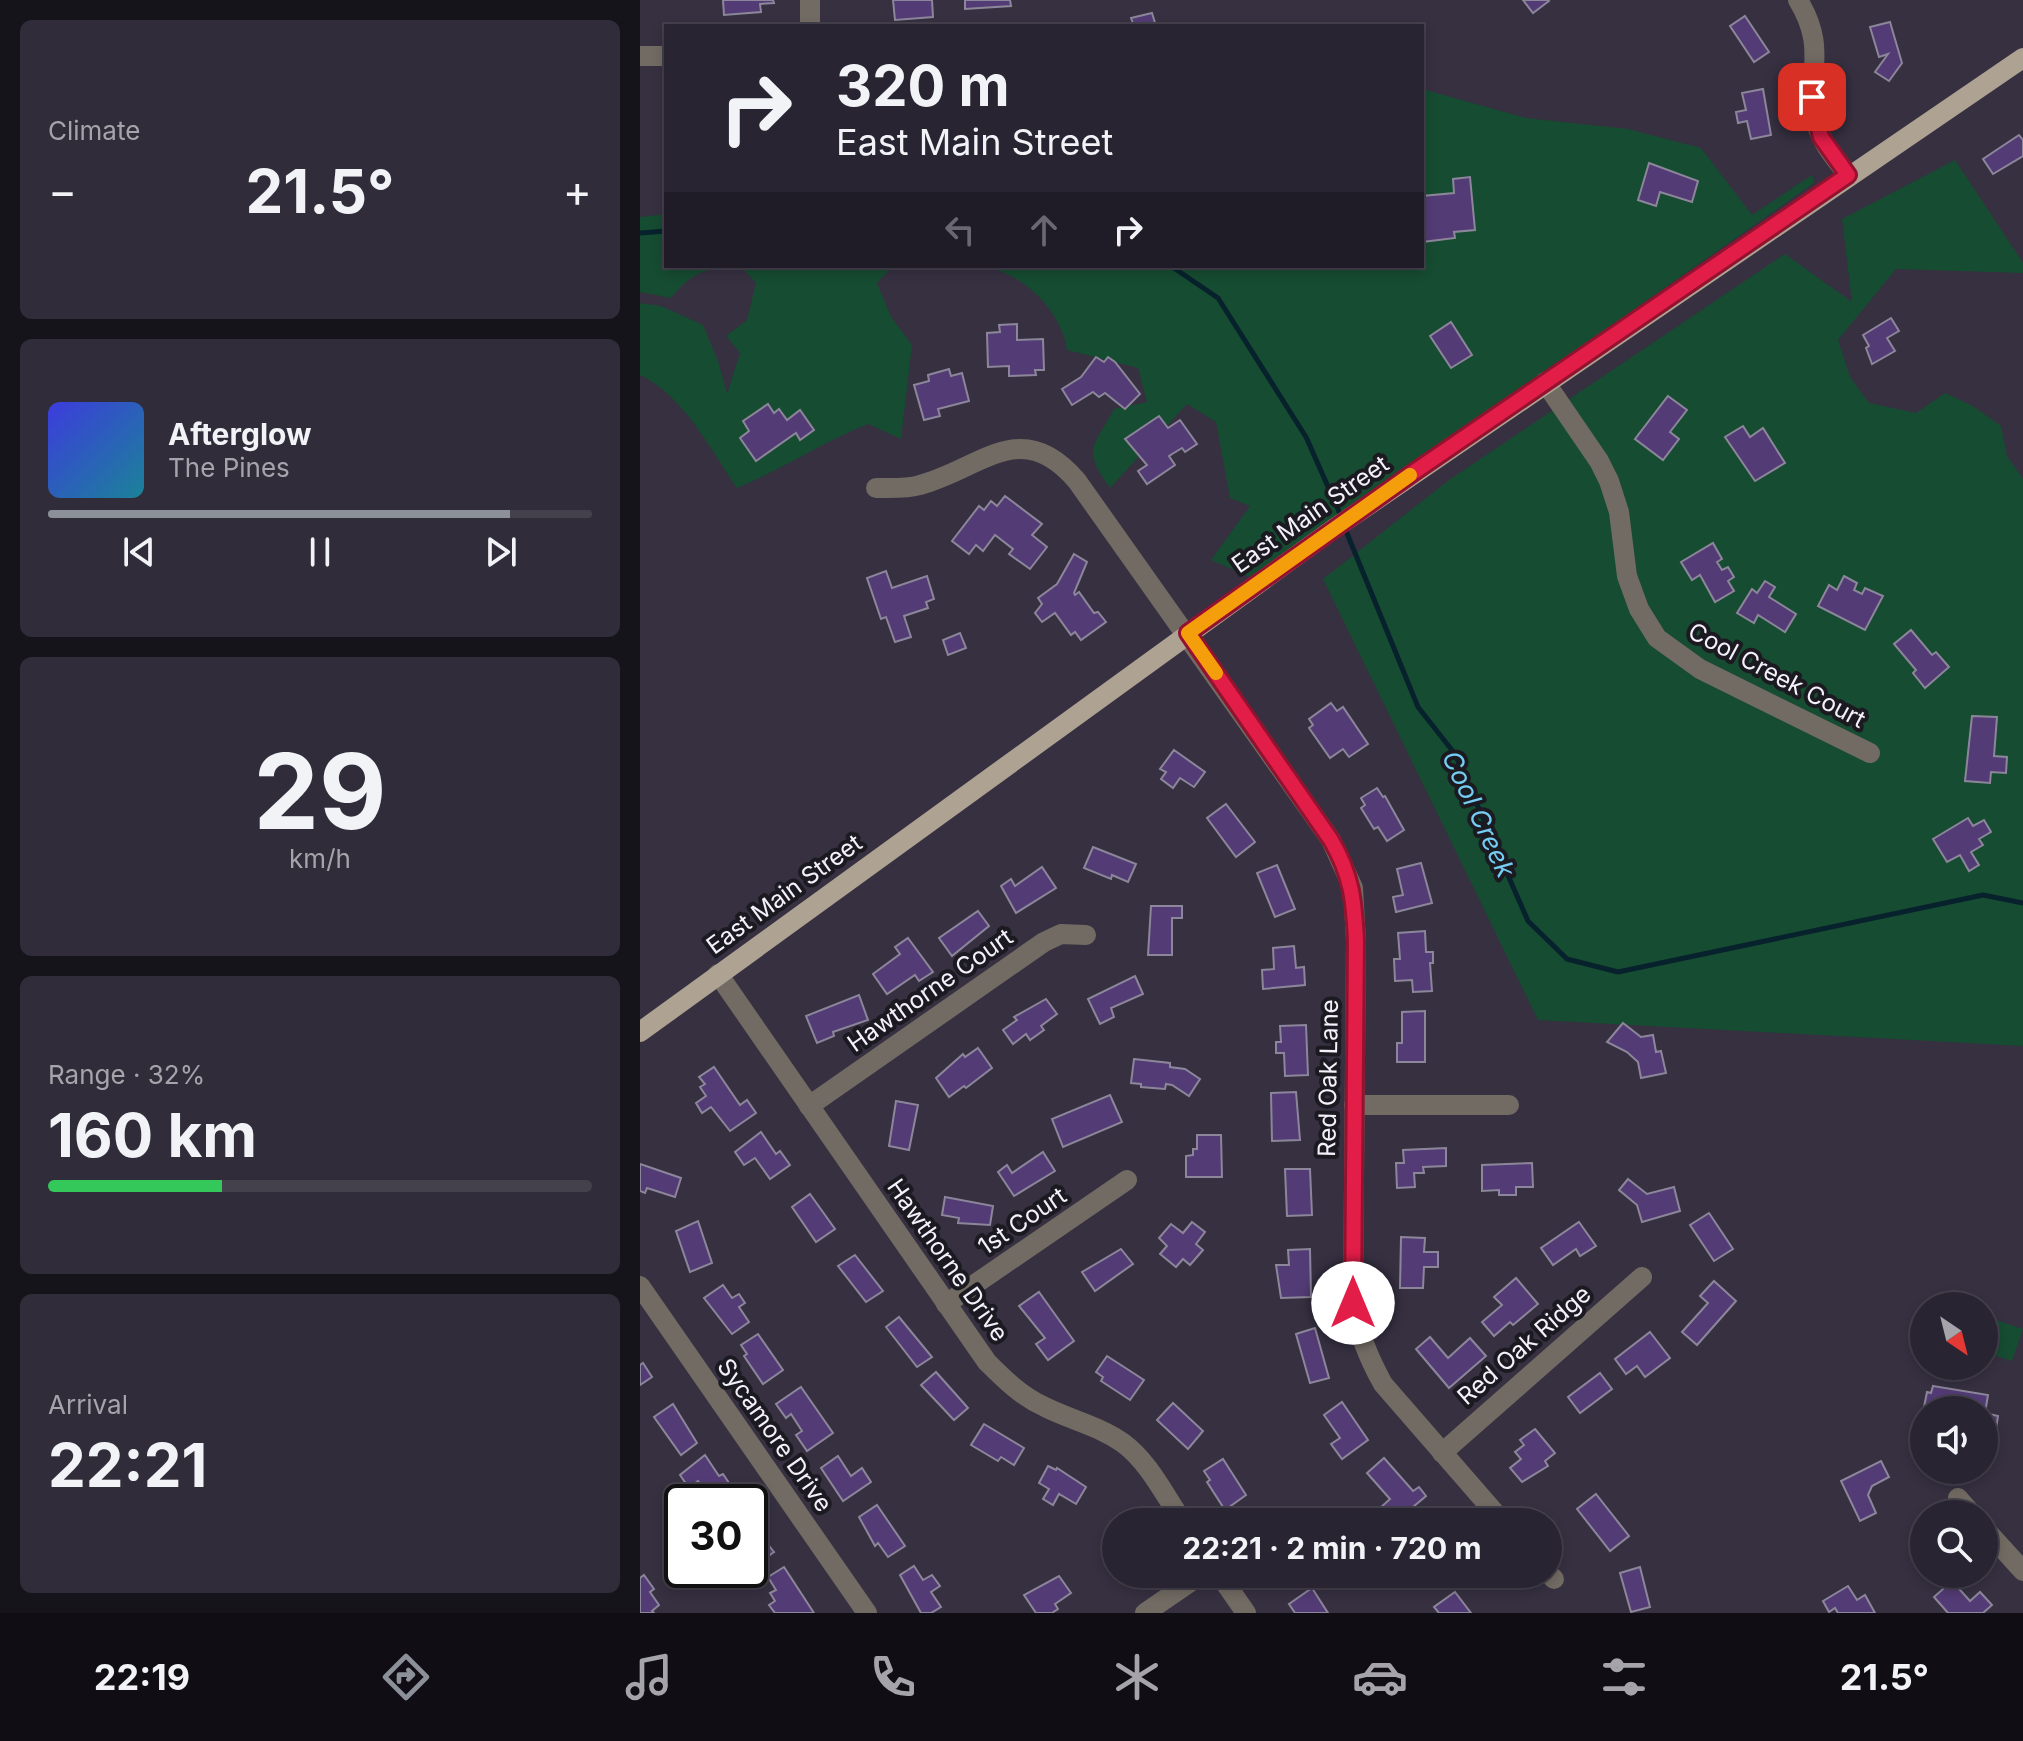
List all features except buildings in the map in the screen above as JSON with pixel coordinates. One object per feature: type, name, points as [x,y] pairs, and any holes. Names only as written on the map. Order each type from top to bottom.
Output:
[{"type":"main road","name":"East Main Street","points":[[640,1032],[1343,522],[2023,58]]},
{"type":"street","points":[[810,0],[810,24]]},
{"type":"street","points":[[1798,0],[1811,22],[1816,42],[1812,97],[1816,124],[1828,149],[1848,175]]},
{"type":"street","points":[[640,56],[664,56]]},
{"type":"street","name":"Cool Creek Court","points":[[1545,382],[1599,461],[1609,481],[1619,512],[1627,576],[1639,609],[1657,638],[1700,669],[1870,753]]},
{"type":"street","name":"Red Oak Lane","points":[[876,488],[918,486],[1008,449],[1039,451],[1054,459],[1077,481],[1188,633],[1343,859],[1353,888],[1356,941],[1353,1303],[1357,1329],[1383,1384],[1491,1508]]},
{"type":"street","name":"Hawthorne Court","points":[[809,1106],[1044,942],[1061,934],[1086,935]]},
{"type":"street","name":"Hawthorne Drive","points":[[718,974],[987,1362],[1014,1390],[1045,1408],[1104,1431],[1127,1446],[1173,1508]]},
{"type":"street","points":[[1354,1105],[1509,1105]]},
{"type":"street","name":"1st Court","points":[[946,1304],[1127,1180]]},
{"type":"street","name":"Red Oak Ridge","points":[[1442,1453],[1642,1277]]},
{"type":"street","name":"Sycamore Drive","points":[[640,1286],[867,1613]]},
{"type":"street","points":[[1998,1543],[2023,1571]]},
{"type":"street","points":[[1145,1613],[1182,1588]]},
{"type":"street","points":[[1229,1588],[1246,1613]]},
{"type":"green space","points":[[1424,90],[1526,118],[1628,129],[1701,148],[1752,215],[1812,175],[1814,183],[1252,578],[1211,560],[1250,506],[1230,498],[1216,422],[1187,404],[1110,488],[1096,465],[1094,448],[1114,409],[1147,402],[1138,368],[1067,350],[1057,321],[1038,296],[1011,276],[990,268],[1424,268]]},
{"type":"green space","points":[[1955,160],[2023,263],[2023,273],[1896,269],[1838,340],[1850,377],[1869,403],[1916,413],[1945,393],[1973,406],[2001,426],[2007,456],[2023,479],[2023,1046],[1538,1020],[1323,579],[1449,480],[1785,254],[1852,302],[1842,219]]},
{"type":"green space","points":[[664,214],[664,268],[891,268],[877,283],[891,317],[912,345],[901,439],[868,424],[737,488],[683,410],[656,384],[640,375],[640,303],[661,306],[703,325],[727,394],[740,353],[726,336],[747,320],[756,283],[744,270],[720,269],[695,276],[671,298],[640,292],[640,217]]},
{"type":"green space","points":[[1998,1321],[2023,1329],[2012,1361],[1998,1356]]},
{"type":"waterway","name":"Cool Creek","points":[[640,233],[664,231]]},
{"type":"waterway","name":"Cool Creek","points":[[1174,268],[1218,298],[1306,437],[1341,516]]},
{"type":"waterway","name":"Cool Creek","points":[[1344,526],[1418,707],[1455,754],[1528,921],[1567,959],[1618,972],[1983,895],[2023,903]]},
{"type":"slow traffic","points":[[1216,673],[1188,633],[1410,475]]},
{"type":"route","points":[[1353,1303],[1356,941],[1353,888],[1343,859],[1331,840],[1188,633],[1417,470],[1848,175],[1821,137],[1812,97]]}]
